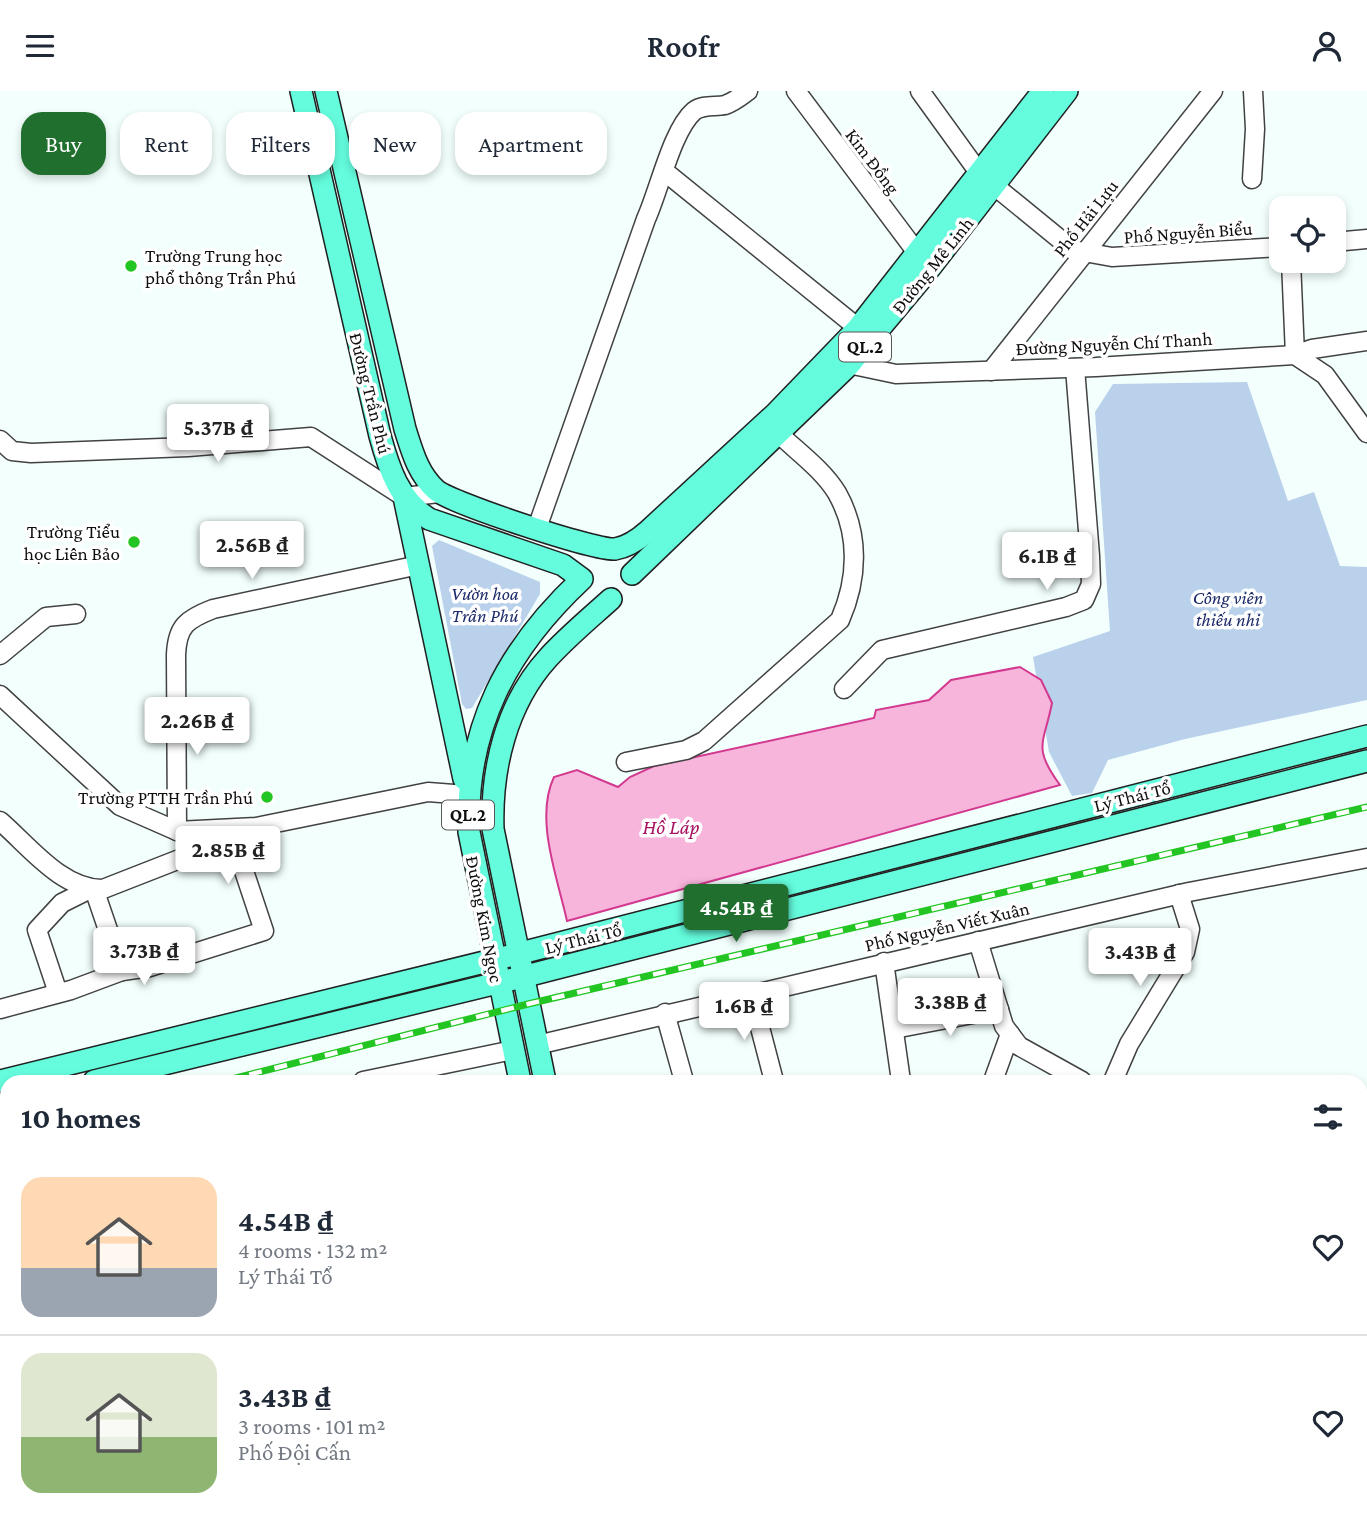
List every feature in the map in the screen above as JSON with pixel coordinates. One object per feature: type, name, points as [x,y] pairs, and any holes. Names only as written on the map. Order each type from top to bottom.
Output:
[{"type":"main road","name":"Đường Trần Phú","points":[[302,91],[380,436],[391,473],[404,497],[429,519],[564,565],[582,579]]},
{"type":"main road","name":"Đường Trần Phú","points":[[326,91],[405,429],[421,472],[439,493]]},
{"type":"main road","name":"Đường Mê Linh","points":[[632,574],[779,434],[987,180],[1043,91]]},
{"type":"main road","name":"Đường Mê Linh","points":[[612,549],[632,543],[648,531],[839,362],[858,328],[918,254],[1067,91]]},
{"type":"main road","points":[[439,493],[537,528],[612,549],[627,558],[632,574]]},
{"type":"main road","points":[[404,497],[467,795]]},
{"type":"main road","name":"QL.2","points":[[582,579],[583,566],[589,556],[600,550],[612,549]]},
{"type":"main road","name":"QL.2","points":[[611,599],[626,590],[632,574]]},
{"type":"main road","points":[[582,579],[593,594],[611,599]]},
{"type":"main road","name":"Đường Kim Ngọc","points":[[519,1075],[469,832],[467,795],[474,753],[494,695],[536,628],[582,579]]},
{"type":"main road","name":"Đường Kim Ngọc","points":[[544,1075],[493,829],[492,795],[496,764],[511,721],[537,672],[611,599]]},
{"type":"main road","name":"Lý Thái Tổ","points":[[24,1075],[494,960],[1367,736]]},
{"type":"main road","name":"Lý Thái Tổ","points":[[119,1075],[522,977],[1367,761]]},
{"type":"street","points":[[537,528],[668,156],[694,111],[706,106],[724,105],[748,91]]},
{"type":"street","name":"Kim Đồng","points":[[796,91],[918,254]]},
{"type":"street","name":"Phố Nguyễn Biểu","points":[[920,91],[987,180],[1073,250],[1112,257],[1269,248]]},
{"type":"street","name":"Phố Hải Lựu","points":[[991,371],[1213,91]]},
{"type":"street","points":[[1252,179],[1255,129],[1253,91]]},
{"type":"street","points":[[664,171],[858,328]]},
{"type":"street","points":[[1346,241],[1367,239]]},
{"type":"street","points":[[1292,273],[1295,355],[1325,375],[1367,433]]},
{"type":"street","name":"Đường Nguyễn Chí Thanh","points":[[839,362],[896,374],[1075,368],[1295,355],[1312,349],[1367,341]]},
{"type":"street","points":[[844,689],[882,650],[1066,607],[1084,600],[1091,584],[1090,556],[1075,368]]},
{"type":"street","points":[[626,762],[686,750],[704,741],[840,620],[850,596],[853,576],[855,550],[851,529],[836,493],[779,434]]},
{"type":"street","points":[[0,440],[12,451],[31,453],[188,447],[311,437],[404,497],[439,493]]},
{"type":"street","points":[[177,831],[176,655],[177,637],[182,627],[195,616],[213,609],[322,588],[419,565]]},
{"type":"street","points":[[0,655],[46,617],[76,614]]},
{"type":"street","points":[[0,695],[121,806],[177,831],[256,827],[428,792],[467,795]]},
{"type":"street","points":[[0,821],[56,871],[91,890],[122,971]]},
{"type":"street","points":[[58,993],[37,930],[62,903],[213,845],[230,829]]},
{"type":"street","points":[[0,1009],[122,971],[150,967],[264,931],[230,829]]},
{"type":"street","name":"Phố Nguyễn Viết Xuân","points":[[537,1045],[1179,894],[1359,857],[1367,858]]},
{"type":"street","points":[[1116,1075],[1129,1044],[1185,952],[1190,929],[1179,894]]},
{"type":"street","points":[[978,941],[999,1009],[1010,1034],[1019,1046],[1071,1075]]},
{"type":"street","points":[[884,962],[900,1075]]},
{"type":"street","points":[[751,993],[772,1075]]},
{"type":"street","points":[[894,1029],[999,1009]]},
{"type":"street","points":[[665,1013],[682,1075]]},
{"type":"street","points":[[995,1075],[1010,1034]]},
{"type":"street","points":[[392,1075],[513,1050]]},
{"type":"green space","name":"Công viên thiếu nhi","points":[[1247,382],[1288,501],[1314,492],[1340,566],[1367,567],[1367,700],[1185,739],[1108,760],[1092,793],[1072,796],[1049,752],[1033,657],[1110,631],[1095,412],[1113,384]]},
{"type":"green space","name":"Vườn hoa Trần Phú","points":[[439,540],[540,582],[540,594],[472,708],[466,709],[462,704],[432,546]]},
{"type":"water","name":"Hồ Láp","points":[[1020,667],[1041,680],[1052,703],[1042,745],[1046,762],[1060,785],[567,921],[547,830],[548,794],[554,777],[577,770],[618,787],[630,777],[654,766],[874,718],[876,710],[929,700],[951,680]]},
{"type":"railway","points":[[248,1075],[528,1004],[1367,807]]},
{"type":"place","name":"Trường Trung học phổ thông Trần Phú","points":[[131,266]]},
{"type":"place","name":"Trường Tiểu học Liên Bảo","points":[[134,542]]},
{"type":"place","name":"Trường PTTH Trần Phú","points":[[267,797]]}]
